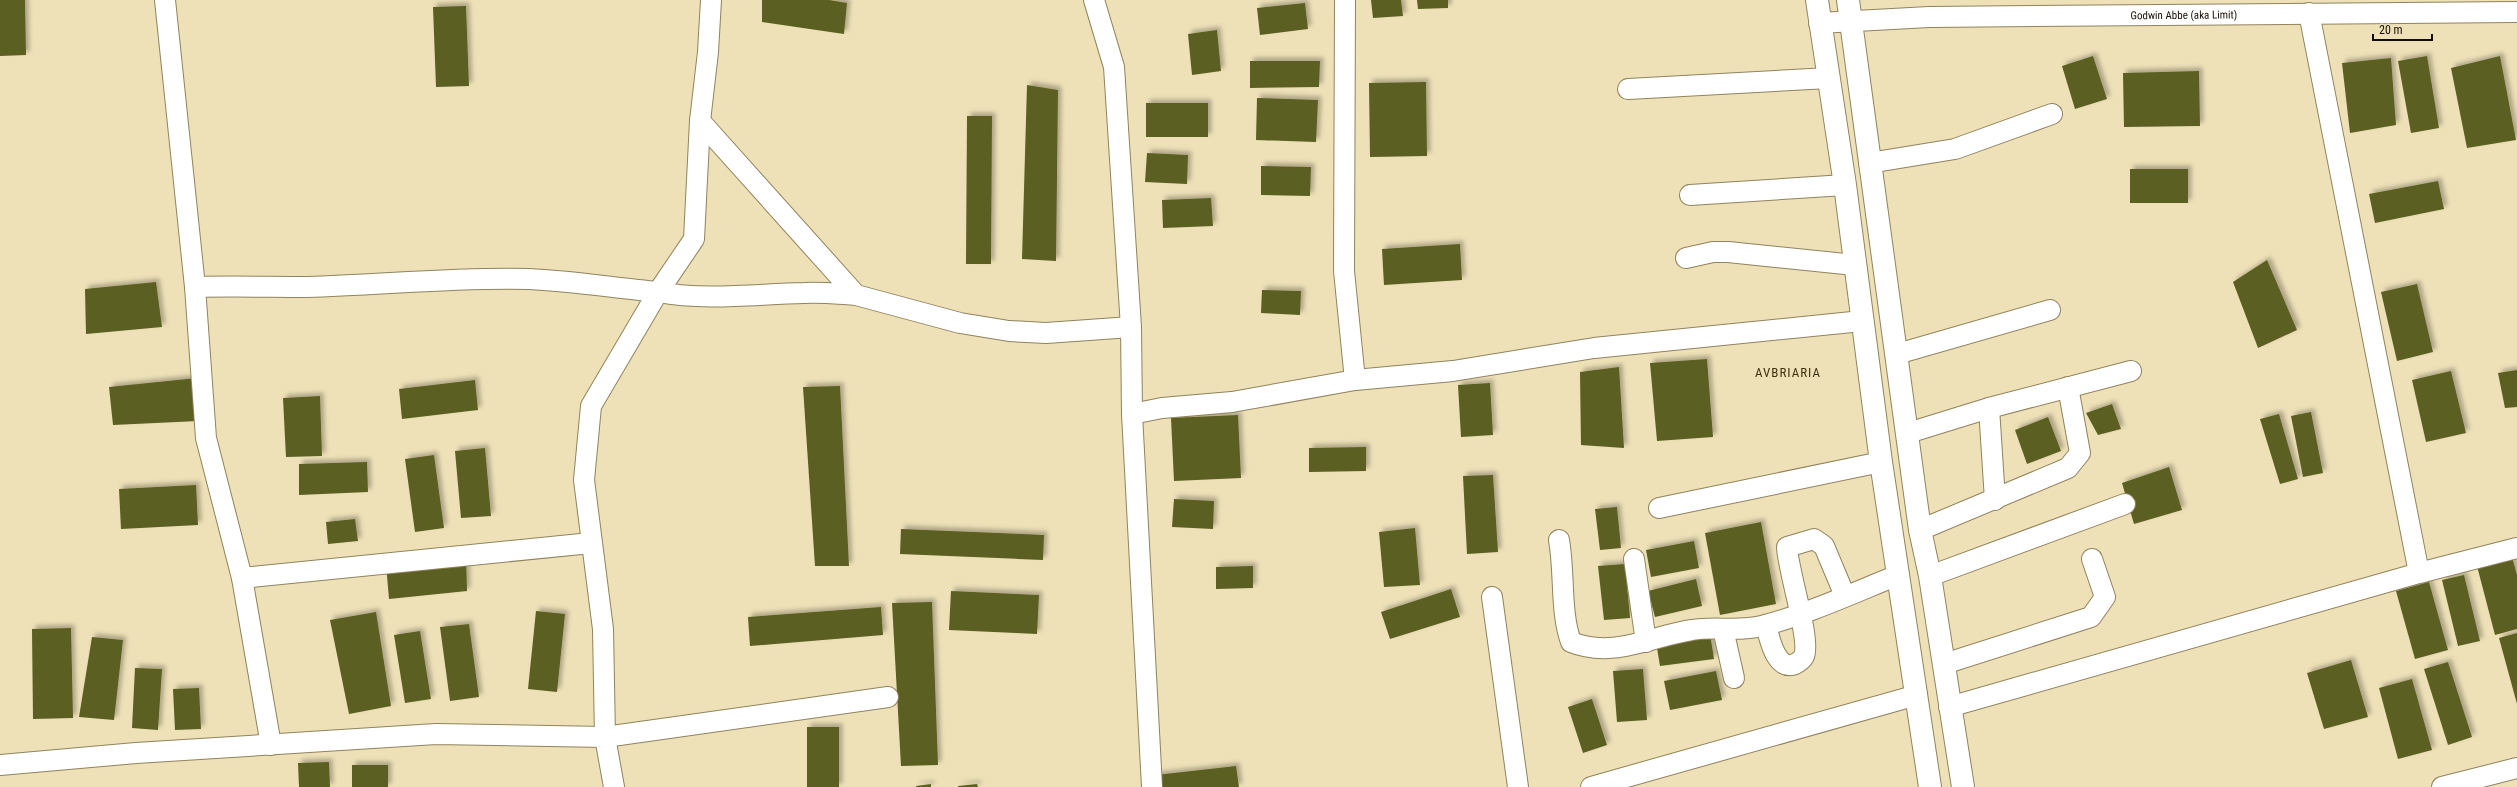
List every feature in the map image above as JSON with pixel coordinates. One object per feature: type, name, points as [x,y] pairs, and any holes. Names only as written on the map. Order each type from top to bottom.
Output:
[{"type":"highway","points":[[1817,0],[1844,185],[1881,462],[1930,787]]},
{"type":"highway","points":[[1848,0],[1920,530],[1930,576],[1944,664],[1949,707],[1963,787]]},
{"type":"street","points":[[165,0],[195,287],[206,438],[242,578],[271,745]]},
{"type":"street","points":[[614,787],[605,738],[603,629],[584,480],[591,406],[658,292],[694,239],[700,121],[711,0]]},
{"type":"street","points":[[1094,0],[1114,67],[1131,327],[1132,414],[1152,787]]},
{"type":"street","points":[[1345,0],[1344,271],[1355,380]]},
{"type":"street","name":"Godwin Abbe (aka Limit)","points":[[1819,22],[1852,23],[1929,17],[2517,12]]},
{"type":"street","points":[[2309,13],[2419,573]]},
{"type":"street","points":[[1628,89],[1828,78]]},
{"type":"street","points":[[1870,163],[1955,149],[2052,114]]},
{"type":"street","points":[[700,121],[786,214],[856,295]]},
{"type":"street","points":[[1690,195],[1844,185]]},
{"type":"street","points":[[1686,258],[1713,252],[1728,252],[1855,265]]},
{"type":"street","points":[[195,287],[306,286],[407,281],[527,279],[603,284],[619,289],[658,292],[676,296],[726,297],[805,293],[856,295],[960,323],[1009,331],[1046,333],[1131,327]]},
{"type":"street","points":[[1897,354],[2050,310]]},
{"type":"street","points":[[1132,414],[1162,408],[1232,402],[1355,380],[1452,371],[1594,348],[1862,321]]},
{"type":"street","points":[[1908,433],[1988,408],[2131,371]]},
{"type":"street","points":[[1920,530],[1995,500],[2068,468],[2080,453],[2068,387]]},
{"type":"street","points":[[1988,408],[1995,500]]},
{"type":"street","points":[[1659,508],[1881,462]]},
{"type":"street","points":[[1930,576],[2125,504]]},
{"type":"street","points":[[1766,624],[1773,650],[1785,664],[1791,666],[1800,661],[1804,656],[1800,613],[1787,563],[1787,547],[1814,539],[1824,546],[1845,596]]},
{"type":"street","points":[[1559,540],[1564,566],[1566,627],[1571,642],[1583,647],[1600,649],[1646,642],[1693,629],[1723,629],[1766,624],[1800,613],[1898,575]]},
{"type":"street","points":[[242,578],[591,543]]},
{"type":"street","points":[[1949,707],[2419,573],[2517,548]]},
{"type":"street","points":[[1944,664],[2091,617],[2105,597],[2092,559]]},
{"type":"street","points":[[1634,560],[1646,642]]},
{"type":"street","points":[[1492,597],[1518,787]]},
{"type":"street","points":[[1723,629],[1734,678]]},
{"type":"street","points":[[1591,787],[1917,695]]},
{"type":"street","points":[[0,765],[436,734],[605,738],[888,697]]},
{"type":"street","points":[[2442,787],[2517,768]]},
{"type":"building","points":[[0,0],[25,0],[26,55],[0,56]]},
{"type":"building","points":[[762,0],[829,0],[847,3],[844,34],[762,22]]},
{"type":"building","points":[[1371,0],[1401,0],[1403,16],[1373,18]]},
{"type":"building","points":[[1417,0],[1448,0],[1448,8],[1418,9]]},
{"type":"building","points":[[1305,3],[1308,29],[1260,35],[1257,8]]},
{"type":"building","points":[[466,6],[469,86],[436,87],[433,7]]},
{"type":"building","points":[[1217,30],[1221,71],[1192,75],[1188,34]]},
{"type":"building","points":[[2093,56],[2107,99],[2075,109],[2062,66]]},
{"type":"building","points":[[2427,56],[2439,128],[2411,133],[2398,61]]},
{"type":"building","points":[[2500,56],[2516,140],[2467,148],[2451,68]]},
{"type":"building","points":[[2391,58],[2396,125],[2350,133],[2342,63]]},
{"type":"building","points":[[1250,61],[1320,61],[1319,87],[1250,88]]},
{"type":"building","points":[[2199,71],[2200,126],[2124,127],[2123,73]]},
{"type":"building","points":[[1426,82],[1427,156],[1370,157],[1369,83]]},
{"type":"building","points":[[1027,85],[1058,90],[1056,261],[1022,259]]},
{"type":"building","points":[[1257,98],[1318,100],[1316,142],[1256,140]]},
{"type":"building","points":[[1146,103],[1208,103],[1208,137],[1146,137]]},
{"type":"building","points":[[967,116],[992,116],[991,264],[966,264]]},
{"type":"building","points":[[1147,153],[1188,155],[1187,184],[1145,182]]},
{"type":"building","points":[[1261,166],[1311,167],[1310,196],[1261,195]]},
{"type":"building","points":[[2130,169],[2188,169],[2188,203],[2130,203]]},
{"type":"building","points":[[2438,181],[2444,209],[2375,223],[2369,194]]},
{"type":"building","points":[[1211,198],[1213,226],[1163,228],[1162,200]]},
{"type":"building","points":[[1460,244],[1462,280],[1384,285],[1382,249]]},
{"type":"building","points":[[2267,260],[2297,330],[2258,348],[2233,282]]},
{"type":"building","points":[[156,282],[162,327],[86,334],[85,289]]},
{"type":"building","points":[[2417,284],[2433,352],[2397,361],[2381,292]]},
{"type":"building","points":[[1262,290],[1301,291],[1300,315],[1261,313]]},
{"type":"building","points":[[1707,359],[1713,437],[1657,441],[1650,363]]},
{"type":"building","points":[[1619,367],[1624,448],[1581,445],[1580,372]]},
{"type":"building","points":[[2517,370],[2517,407],[2505,408],[2498,373]]},
{"type":"building","points":[[2451,371],[2466,433],[2426,442],[2412,380]]},
{"type":"building","points":[[197,378],[198,421],[113,425],[109,387]]},
{"type":"building","points":[[475,380],[478,410],[402,419],[399,389]]},
{"type":"building","points":[[1490,383],[1493,435],[1461,437],[1458,385]]},
{"type":"building","points":[[840,386],[849,566],[815,566],[803,387]]},
{"type":"building","points":[[320,396],[322,456],[286,457],[283,398]]},
{"type":"building","points":[[2112,404],[2121,429],[2098,435],[2086,413]]},
{"type":"building","points":[[2311,412],[2323,473],[2303,477],[2291,416]]},
{"type":"building","points":[[2279,414],[2298,479],[2280,484],[2260,419]]},
{"type":"building","points":[[1238,415],[1241,478],[1174,481],[1171,418]]},
{"type":"building","points":[[2048,417],[2061,451],[2027,464],[2015,430]]},
{"type":"building","points":[[1366,447],[1366,471],[1309,472],[1309,448]]},
{"type":"building","points":[[485,448],[491,516],[461,518],[455,451]]},
{"type":"building","points":[[434,455],[444,528],[415,532],[405,459]]},
{"type":"building","points":[[367,462],[368,492],[299,495],[299,464]]},
{"type":"building","points":[[2169,467],[2182,510],[2134,524],[2122,483]]},
{"type":"building","points":[[1493,475],[1498,552],[1467,554],[1463,476]]},
{"type":"building","points":[[196,485],[198,525],[121,529],[119,489]]},
{"type":"building","points":[[1174,499],[1214,501],[1213,529],[1172,527]]},
{"type":"building","points":[[1617,507],[1621,548],[1600,550],[1595,509]]},
{"type":"building","points":[[355,519],[358,541],[328,544],[326,522]]},
{"type":"building","points":[[1761,522],[1776,604],[1720,615],[1705,533]]},
{"type":"building","points":[[1415,528],[1420,585],[1384,587],[1379,532]]},
{"type":"building","points":[[901,529],[1044,535],[1043,560],[900,554]]},
{"type":"building","points":[[1694,541],[1699,568],[1651,577],[1646,550]]},
{"type":"building","points":[[466,556],[467,591],[389,599],[386,564]]},
{"type":"building","points":[[2512,557],[2517,575],[2517,629],[2495,635],[2477,566]]},
{"type":"building","points":[[1625,564],[1630,618],[1604,620],[1598,566]]},
{"type":"building","points":[[1253,566],[1253,588],[1216,589],[1216,567]]},
{"type":"building","points":[[2464,575],[2480,641],[2458,646],[2442,580]]},
{"type":"building","points":[[1696,579],[1702,606],[1655,617],[1648,591]]},
{"type":"building","points":[[2429,582],[2448,650],[2415,659],[2396,591]]},
{"type":"building","points":[[1451,589],[1460,617],[1390,639],[1381,612]]},
{"type":"building","points":[[951,591],[1039,595],[1037,634],[949,630]]},
{"type":"building","points":[[932,602],[938,765],[901,766],[892,603]]},
{"type":"building","points":[[881,607],[883,635],[750,646],[748,617]]},
{"type":"building","points":[[536,611],[565,614],[557,692],[528,689]]},
{"type":"building","points":[[376,612],[391,706],[349,714],[330,620]]},
{"type":"building","points":[[469,624],[479,697],[450,701],[440,627]]},
{"type":"building","points":[[71,628],[73,718],[33,719],[32,629]]},
{"type":"building","points":[[420,631],[431,699],[405,703],[394,635]]},
{"type":"building","points":[[2517,633],[2517,704],[2499,638]]},
{"type":"building","points":[[1710,634],[1714,659],[1660,666],[1656,642]]},
{"type":"building","points":[[92,637],[123,640],[114,720],[79,717]]},
{"type":"building","points":[[2351,660],[2368,717],[2324,729],[2307,673]]},
{"type":"building","points":[[2448,662],[2472,737],[2448,745],[2424,669]]},
{"type":"building","points":[[135,668],[162,669],[158,730],[132,728]]},
{"type":"building","points":[[1643,669],[1647,720],[1617,722],[1613,671]]},
{"type":"building","points":[[1716,671],[1722,700],[1670,710],[1664,681]]},
{"type":"building","points":[[2412,679],[2432,750],[2398,759],[2379,688]]},
{"type":"building","points":[[199,688],[201,729],[175,730],[173,689]]},
{"type":"building","points":[[1592,699],[1607,745],[1583,753],[1568,707]]},
{"type":"building","points":[[807,727],[839,727],[839,787],[807,787]]},
{"type":"building","points":[[329,762],[330,787],[299,787],[298,763]]},
{"type":"building","points":[[352,765],[388,765],[388,787],[352,787]]},
{"type":"building","points":[[1236,766],[1239,787],[1158,787],[1156,775]]},
{"type":"building","points":[[931,784],[931,787],[916,787],[916,786]]},
{"type":"building","points":[[977,784],[978,787],[958,787],[958,786]]},
{"type":"district","name":"AVBRIARIA","points":[[1788,372]]}]
